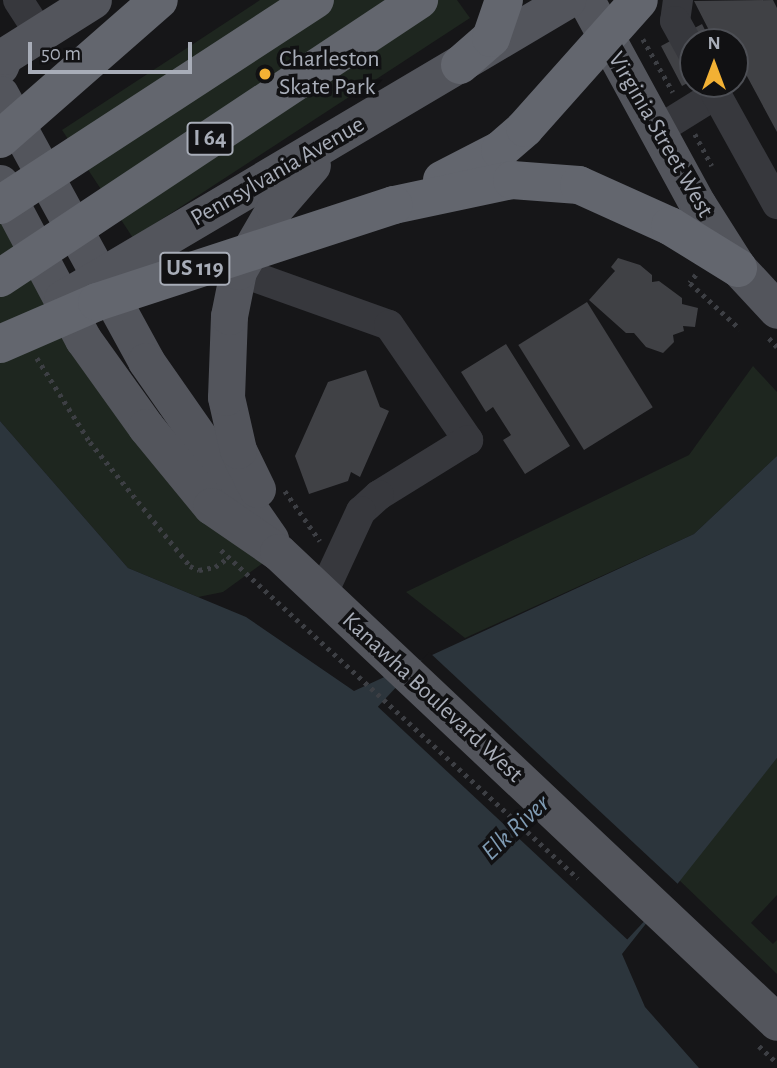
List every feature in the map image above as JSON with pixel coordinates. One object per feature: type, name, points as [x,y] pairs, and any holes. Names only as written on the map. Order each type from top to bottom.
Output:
[{"type":"highway","points":[[0,139],[159,0]]},
{"type":"highway","name":"I 64","points":[[0,278],[419,0]]},
{"type":"highway","points":[[460,65],[491,38],[504,0]]},
{"type":"highway","name":"US 119","points":[[17,349],[97,302],[394,205],[500,149],[606,40],[639,0]]},
{"type":"highway","name":"I 64","points":[[0,205],[309,2]]},
{"type":"highway","points":[[394,205],[512,180],[579,185],[670,226],[720,269]]},
{"type":"main road","points":[[0,66],[4,56],[93,0]]},
{"type":"main road","name":"Pennsylvania Avenue","points":[[61,299],[567,0]]},
{"type":"main road","name":"Virginia Street West","points":[[586,0],[655,132],[720,269],[777,310]]},
{"type":"main road","name":"Kanawha Boulevard West","points":[[0,94],[98,277],[146,360],[235,484],[278,552],[321,597],[358,651],[777,1022]]},
{"type":"main road","points":[[278,552],[268,507],[238,450],[226,397],[229,316],[238,271],[274,209],[346,132]]},
{"type":"main road","name":"Kanawha Boulevard West","points":[[0,183],[61,299],[111,380],[211,506],[278,552]]},
{"type":"street","points":[[18,0],[40,34]]},
{"type":"street","points":[[678,0],[675,21],[679,28]]},
{"type":"street","points":[[655,132],[701,98]]},
{"type":"street","points":[[718,98],[777,204]]},
{"type":"street","points":[[238,271],[389,326],[468,440],[379,495],[361,511],[321,597]]},
{"type":"path","points":[[720,269],[690,283],[740,329]]},
{"type":"path","points":[[17,349],[190,566],[199,570],[215,567],[228,558]]},
{"type":"path","points":[[358,651],[589,888]]},
{"type":"shaded area","name":"Charleston Skate Park","points":[[260,0],[457,0],[470,18],[133,238],[62,130]]},
{"type":"shaded area","points":[[0,183],[83,339],[278,552],[223,592],[198,597],[128,568],[0,421]]},
{"type":"shaded area","points":[[753,366],[777,392],[777,456],[694,534],[465,638],[406,592],[689,455]]},
{"type":"shaded area","points":[[777,758],[777,895],[751,923],[773,944],[777,940],[777,974],[678,879]]},
{"type":"water","name":"Elk River","points":[[0,421],[128,568],[246,617],[354,691],[694,534],[777,456],[777,758],[622,954],[645,1007],[699,1068],[0,1068]]},
{"type":"pier","points":[[429,652],[678,885],[627,939],[378,707]]},
{"type":"building","points":[[773,0],[777,8],[777,132],[749,80],[749,28],[708,28],[694,1]]},
{"type":"building","points":[[679,36],[679,80],[661,46]]},
{"type":"building","points":[[618,258],[640,265],[652,275],[652,282],[659,281],[682,298],[682,304],[698,308],[695,327],[683,326],[684,331],[673,335],[674,342],[663,353],[646,347],[634,333],[626,333],[589,300],[615,271],[611,267]]},
{"type":"building","points":[[587,302],[653,407],[584,450],[518,345]]},
{"type":"building","points":[[506,344],[570,446],[525,474],[503,440],[511,435],[493,407],[486,412],[461,372]]},
{"type":"building","points":[[366,370],[380,407],[389,411],[360,477],[351,472],[348,481],[309,494],[295,456],[328,382]]},
{"type":"place","name":"Charleston Skate Park","points":[[265,74]]}]
